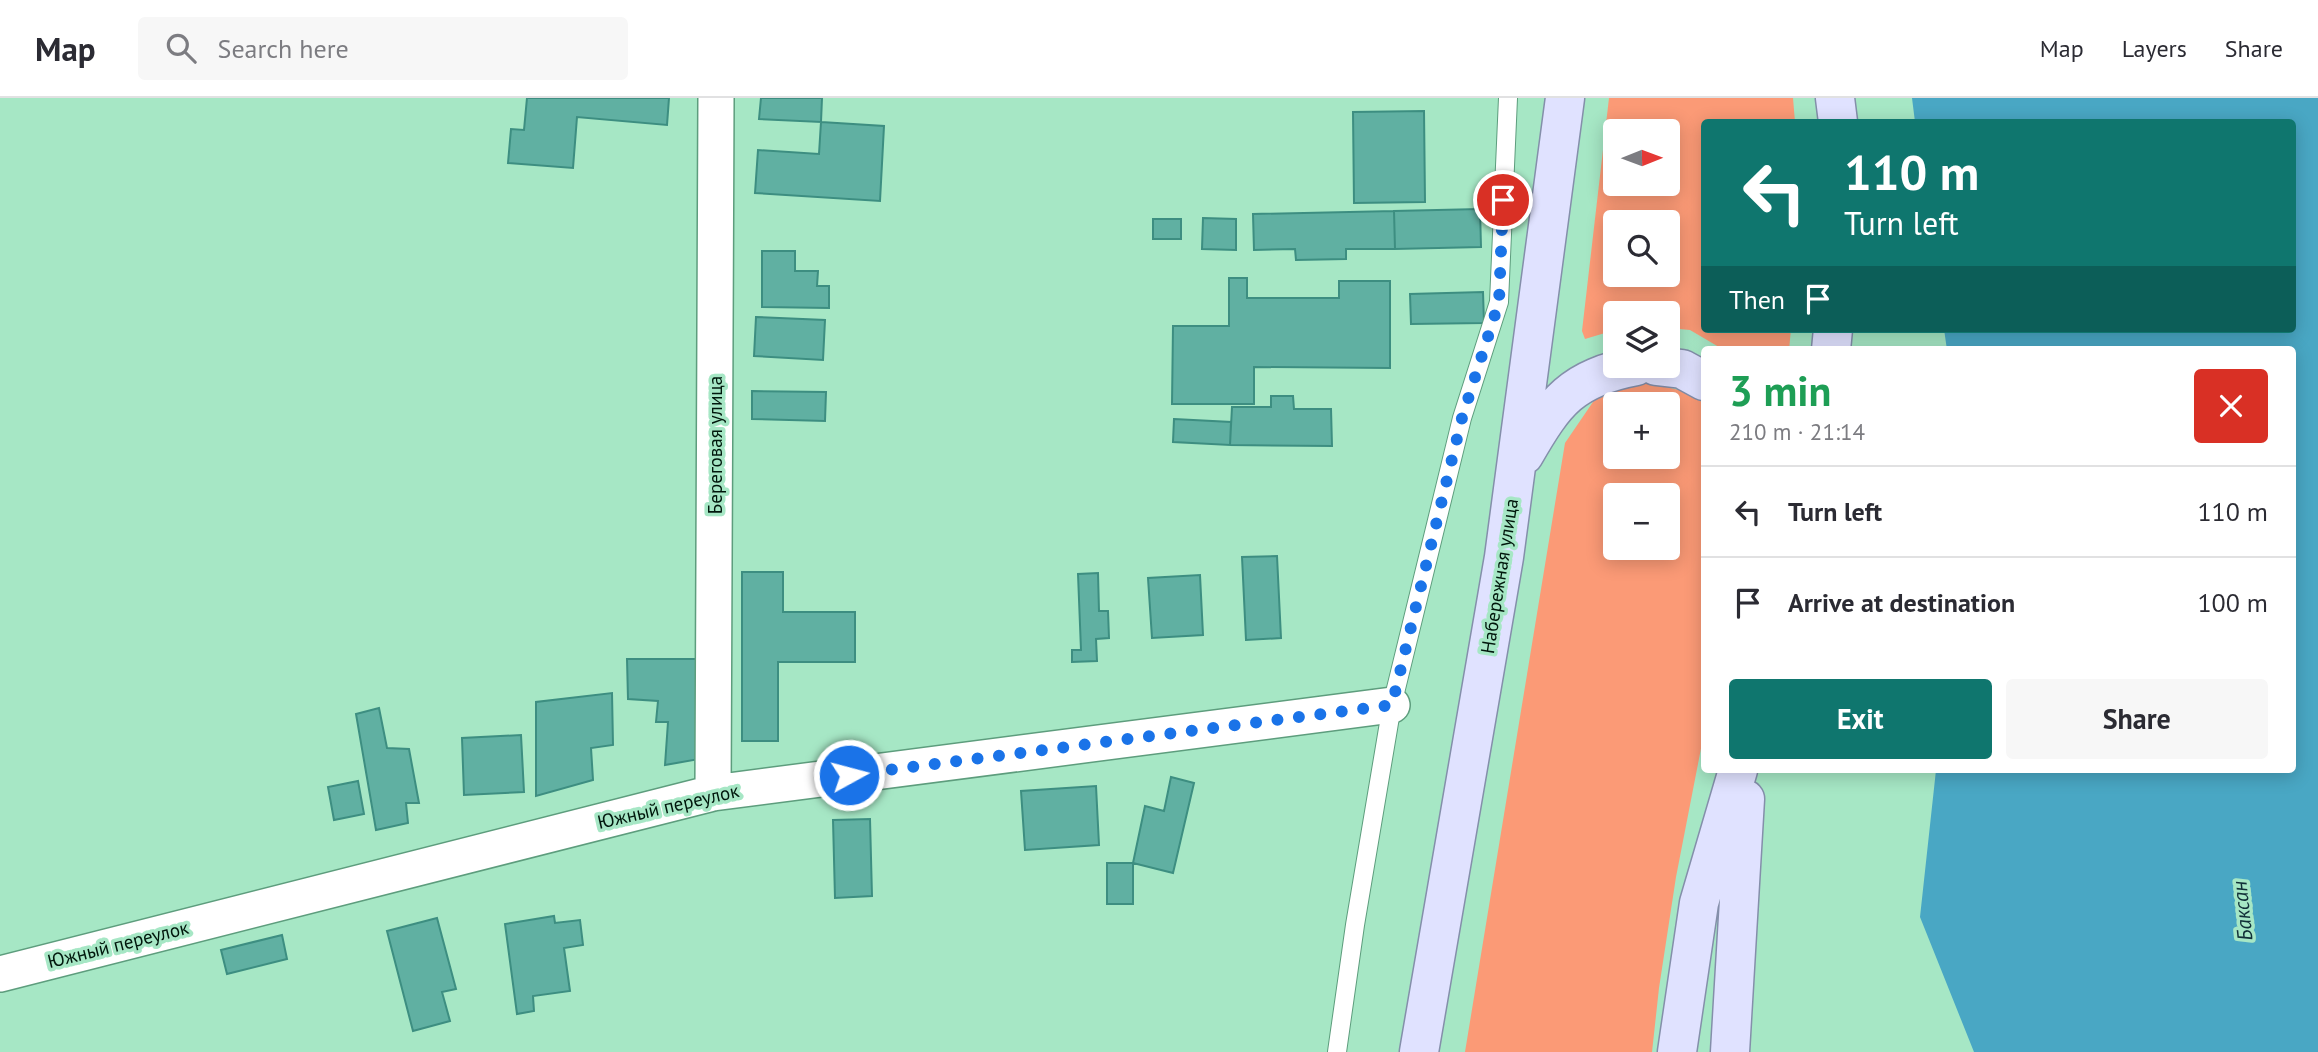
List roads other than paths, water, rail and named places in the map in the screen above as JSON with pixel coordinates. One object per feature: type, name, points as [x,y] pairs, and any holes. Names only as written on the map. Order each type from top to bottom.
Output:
[{"type":"main road","name":"Набережная улица","points":[[1419,1050],[1504,556],[1566,98]]},
{"type":"main road","points":[[1835,98],[1838,119]]},
{"type":"main road","points":[[1680,369],[1701,379]]},
{"type":"main road","points":[[1516,469],[1547,414],[1575,387],[1603,374]]},
{"type":"main road","points":[[1677,1052],[1699,903],[1737,773]]},
{"type":"main road","points":[[1730,1052],[1747,773]]},
{"type":"street","name":"Береговая улица","points":[[713,793],[716,98]]},
{"type":"street","name":"Южный переулок","points":[[0,974],[713,793],[1392,705]]},
{"type":"lane","points":[[1337,1052],[1355,925],[1392,705],[1462,418],[1499,302],[1507,98]]},
{"type":"water","name":"Баксан","points":[[1912,98],[2318,98],[2318,1052],[1974,1052],[1920,917],[1936,773],[2296,773],[2296,346],[1946,346],[1945,333],[2296,333],[2296,119],[1915,119]]}]
